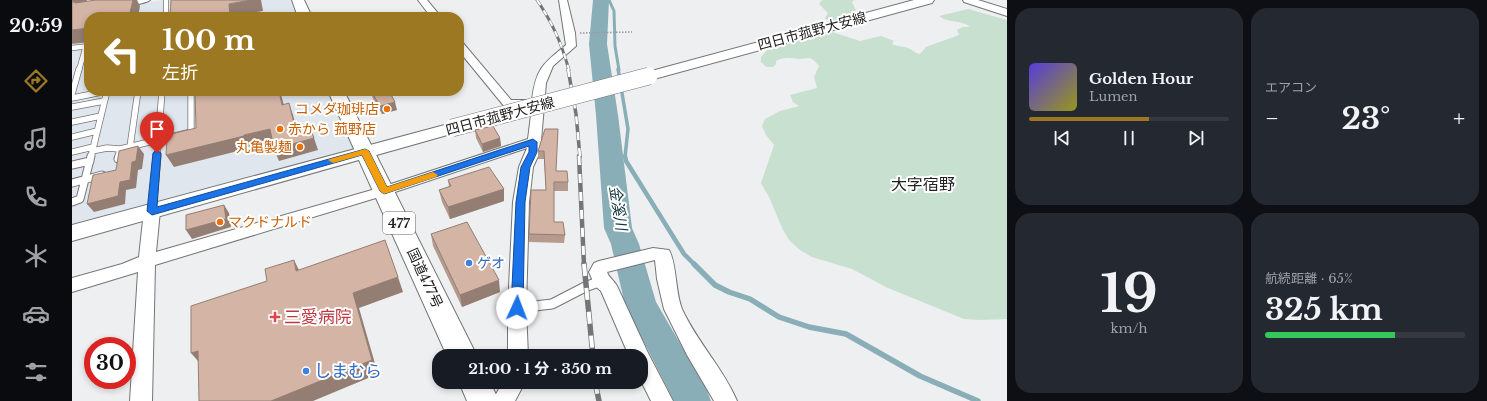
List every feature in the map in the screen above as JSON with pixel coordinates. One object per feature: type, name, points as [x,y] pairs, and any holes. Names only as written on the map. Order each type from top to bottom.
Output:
[{"type":"highway","points":[[298,0],[303,12]]},
{"type":"highway","name":"国道477号","points":[[338,96],[459,349]]},
{"type":"highway","points":[[477,389],[483,401]]},
{"type":"main road","name":"四日市菰野大安線","points":[[72,234],[102,225],[153,202],[365,151],[650,76],[928,0]]},
{"type":"street","points":[[109,6],[146,0]]},
{"type":"street","points":[[422,0],[432,12]]},
{"type":"street","points":[[518,349],[517,308],[520,202],[526,167],[533,152],[540,83],[548,65],[571,46],[570,33],[562,0]]},
{"type":"street","points":[[968,0],[1007,13]]},
{"type":"street","points":[[464,50],[508,103],[526,104],[537,102]]},
{"type":"street","points":[[72,285],[126,270],[148,261],[384,191],[533,142]]},
{"type":"street","points":[[141,401],[148,261],[153,202]]},
{"type":"street","points":[[636,349],[603,274],[653,254],[663,254],[666,279],[673,310],[694,349],[726,401]]},
{"type":"street","points":[[648,374],[662,401]]},
{"type":"street","points":[[503,401],[511,389]]},
{"type":"lane","points":[[166,0],[166,12]]},
{"type":"lane","points":[[72,48],[84,46]]},
{"type":"lane","points":[[72,94],[84,58]]},
{"type":"lane","points":[[72,98],[84,96]]},
{"type":"lane","points":[[72,202],[80,199],[105,96]]},
{"type":"lane","points":[[130,147],[137,96]]},
{"type":"lane","points":[[72,227],[136,210],[153,202],[162,96]]},
{"type":"lane","points":[[72,152],[107,148],[120,149],[191,132],[191,96]]},
{"type":"lane","points":[[72,107],[104,101]]},
{"type":"lane","points":[[72,122],[100,116]]},
{"type":"lane","points":[[72,137],[97,131]]},
{"type":"lane","points":[[118,164],[120,149]]},
{"type":"lane","points":[[72,165],[90,161]]},
{"type":"lane","points":[[72,183],[110,173]]},
{"type":"lane","points":[[517,308],[552,304],[585,287],[603,274]]},
{"type":"path","points":[[584,33],[632,32]]},
{"type":"shaded area","points":[[164,0],[291,0],[296,12],[85,12]]},
{"type":"shaded area","points":[[84,12],[84,96],[331,96],[353,148],[72,224],[72,14]]},
{"type":"green space","points":[[822,0],[854,0],[852,2],[858,15],[830,22],[825,18],[828,13],[819,4]]},
{"type":"green space","points":[[968,9],[1007,20],[1007,319],[964,319],[888,288],[852,269],[812,257],[800,250],[789,240],[761,183],[774,145],[766,135],[762,126],[765,119],[780,111],[799,106],[793,102],[790,95],[817,88],[814,77],[819,66],[815,61],[809,58],[782,58],[776,61],[776,64],[773,67],[766,67],[761,62],[761,57],[768,49],[829,31],[860,41],[881,36],[894,41],[892,44],[896,46],[908,48],[920,54],[926,47],[959,35],[957,30],[963,27],[970,27],[963,23],[946,20],[939,16]]},
{"type":"building","points":[[96,0],[133,0],[130,12],[84,12],[84,29],[72,30],[72,2],[76,2],[75,3]]},
{"type":"building","points":[[171,0],[251,0],[229,4],[230,12],[170,12]]},
{"type":"building","points":[[195,96],[280,96],[282,105],[289,103],[295,128],[309,125],[314,138],[274,149],[270,129],[166,155],[167,135],[196,128]]},
{"type":"building","points":[[374,96],[392,96],[395,102],[380,106]]},
{"type":"building","points":[[493,126],[500,138],[482,144],[475,130]]},
{"type":"building","points":[[545,129],[558,129],[556,171],[567,171],[568,182],[554,182],[554,222],[563,222],[565,235],[529,234],[531,190],[546,190],[544,151],[538,151]]},
{"type":"building","points":[[138,146],[136,161],[132,162],[130,180],[120,182],[118,196],[87,204],[93,175],[116,170],[119,151]]},
{"type":"building","points":[[489,167],[504,189],[448,207],[439,190],[451,186],[448,180]]},
{"type":"building","points":[[224,205],[226,219],[186,230],[186,215]]},
{"type":"building","points":[[467,222],[499,280],[460,295],[431,234]]},
{"type":"building","points":[[385,240],[398,277],[353,293],[372,360],[271,401],[199,401],[198,351],[191,353],[191,306],[267,281],[265,269],[294,260],[296,271]]},
{"type":"waterway","name":"金溪川","points":[[601,0],[598,44],[607,115],[618,228],[625,244],[641,305],[693,401]]},
{"type":"waterway","points":[[609,0],[614,11],[615,46],[619,70]]},
{"type":"waterway","points":[[618,69],[620,80]]},
{"type":"waterway","points":[[621,87],[628,129],[625,156]]},
{"type":"waterway","points":[[625,156],[626,161],[684,254],[715,285],[729,292],[750,299],[779,317],[809,327],[846,334],[920,376],[978,401]]},
{"type":"railway","points":[[537,0],[548,17],[556,34],[569,70]]},
{"type":"railway","points":[[568,69],[576,114],[580,157]]},
{"type":"railway","points":[[579,156],[584,265]]},
{"type":"railway","points":[[584,264],[592,349]]},
{"type":"railway","points":[[596,389],[599,401]]},
{"type":"slow traffic","points":[[333,160],[365,151],[384,191],[433,175]]},
{"type":"place","name":"コメダ珈琲店","points":[[387,109]]},
{"type":"place","name":"赤から 菰野店","points":[[280,129]]},
{"type":"place","name":"丸亀製麺","points":[[300,147]]},
{"type":"place","name":"マクドナルド","points":[[220,222]]},
{"type":"place","name":"ゲオ","points":[[469,263]]},
{"type":"place","name":"三愛病院","points":[[275,317]]},
{"type":"place","name":"しまむら","points":[[306,371]]},
{"type":"district","name":"大字宿野","points":[[923,184]]},
{"type":"route","points":[[157,153],[152,211],[365,151],[384,191],[533,142],[533,152],[526,167],[520,202],[517,308]]}]
